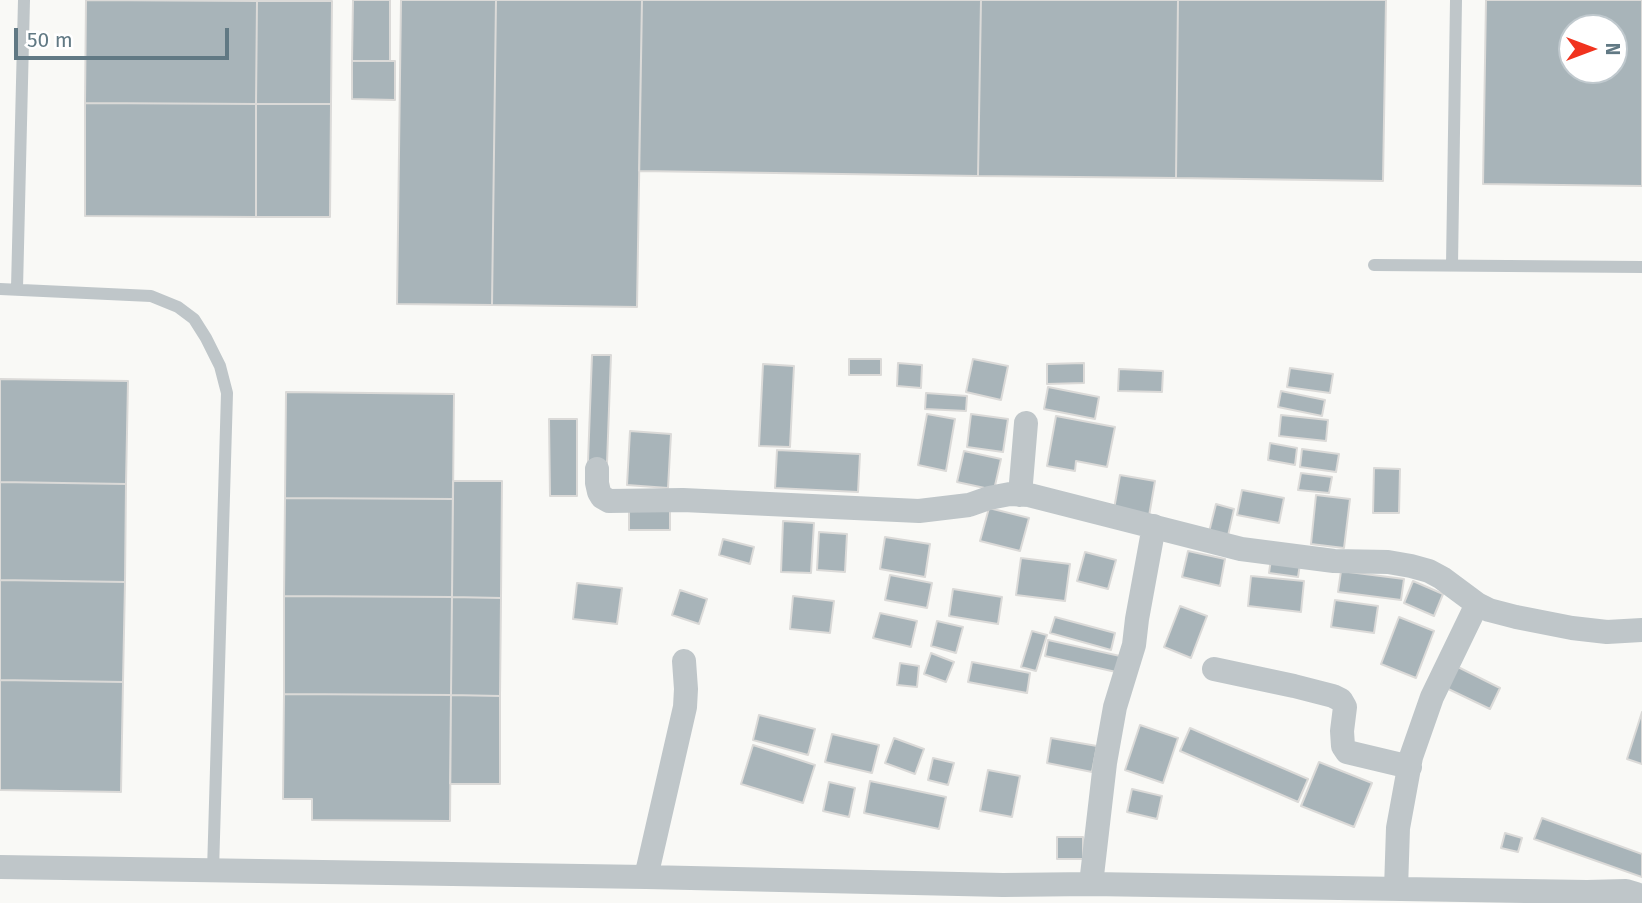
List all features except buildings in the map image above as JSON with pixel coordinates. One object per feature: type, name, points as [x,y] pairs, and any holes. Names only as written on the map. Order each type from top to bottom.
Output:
[{"type":"street","points":[[1020,495],[1026,423]]},
{"type":"street","points":[[597,469],[597,483],[602,497],[609,501],[625,502],[683,500],[919,510],[969,505],[1010,494],[1029,495],[1241,549],[1334,561],[1388,562],[1411,566],[1442,578],[1489,610],[1516,617],[1607,632],[1642,630]]},
{"type":"street","points":[[1091,884],[1105,762],[1115,707],[1134,645],[1154,526]]},
{"type":"street","points":[[1396,889],[1398,828],[1411,757],[1432,696],[1477,604]]},
{"type":"street","points":[[646,877],[685,708],[684,661]]},
{"type":"street","points":[[1214,669],[1334,696],[1341,700],[1345,708],[1342,731],[1343,746],[1347,752],[1410,767]]},
{"type":"street","points":[[0,867],[1003,885],[1626,891],[1636,894],[1639,903]]},
{"type":"lane","points":[[17,289],[24,0]]},
{"type":"lane","points":[[1452,265],[1456,0]]},
{"type":"lane","points":[[1374,265],[1642,267]]},
{"type":"lane","points":[[0,289],[151,296],[178,307],[194,319],[220,366],[227,393],[213,871]]}]
